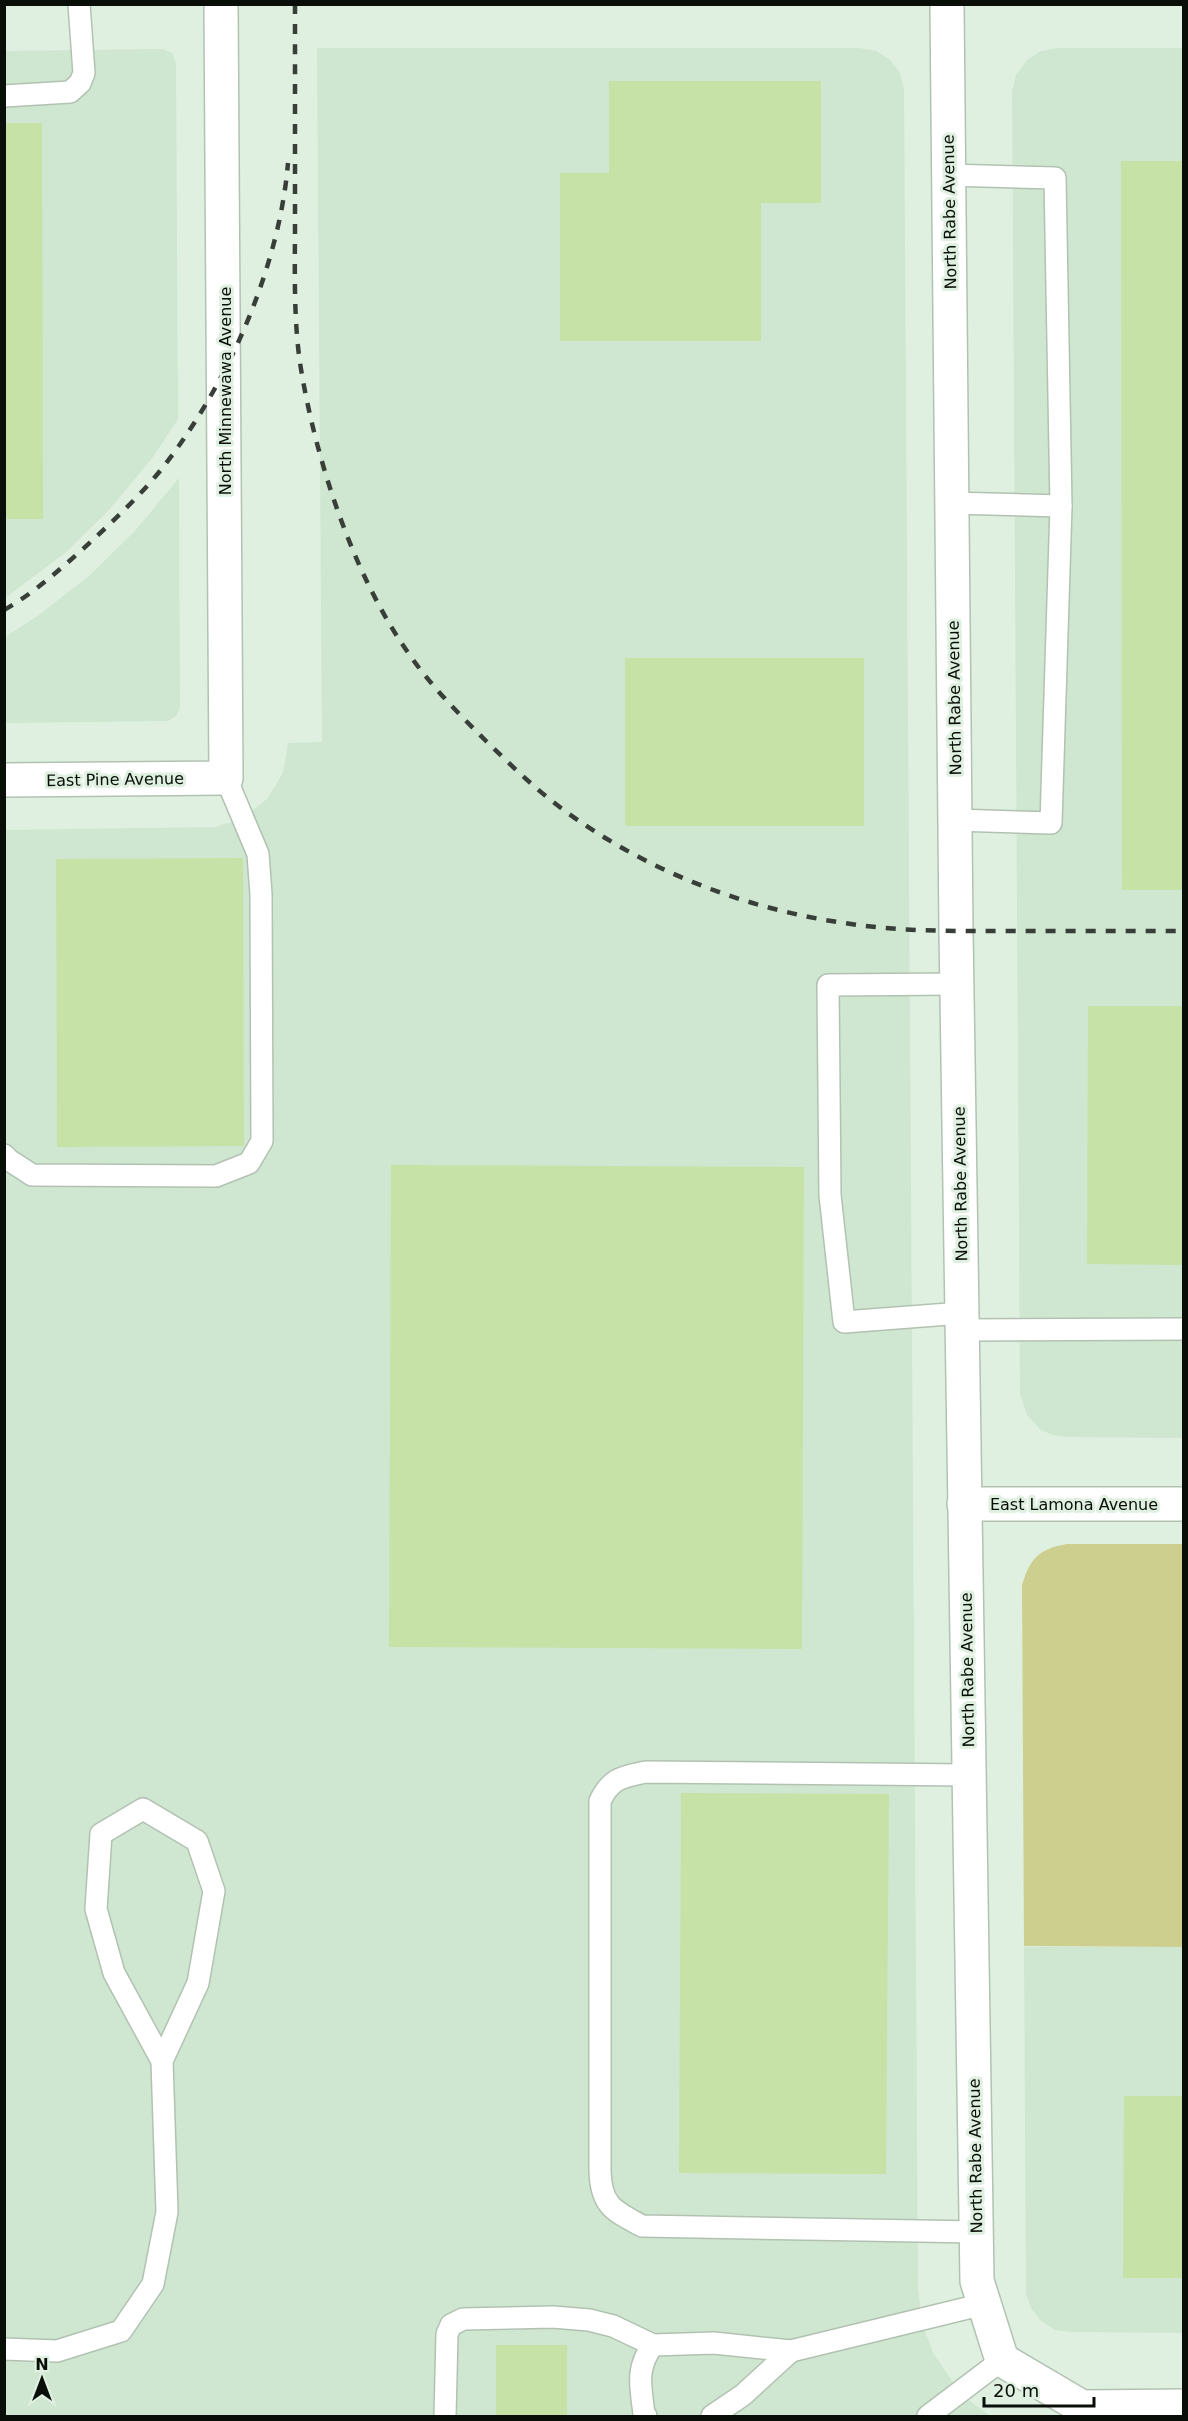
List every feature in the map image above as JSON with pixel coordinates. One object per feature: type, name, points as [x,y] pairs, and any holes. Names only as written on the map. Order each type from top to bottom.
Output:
[{"type":"street","name":"North Minnewawa Avenue","points":[[221,4],[226,777]]},
{"type":"street","name":"North Rabe Avenue","points":[[947,4],[957,984],[977,2281],[1002,2360]]},
{"type":"street","name":"East Pine Avenue","points":[[4,780],[226,777]]},
{"type":"street","name":"East Lamona Avenue","points":[[964,1504],[1184,1504]]},
{"type":"street","points":[[1002,2360],[1082,2407],[1184,2406]]},
{"type":"lane","points":[[4,96],[70,92],[80,83],[84,73],[79,4]]},
{"type":"lane","points":[[949,175],[1055,178],[1061,506],[1051,823],[955,820]]},
{"type":"lane","points":[[952,503],[1061,506]]},
{"type":"lane","points":[[4,1155],[32,1174],[216,1176],[249,1163],[262,1141],[261,894],[258,854],[226,777]]},
{"type":"lane","points":[[957,984],[828,985],[830,1195],[844,1322],[962,1322],[1184,1329]]},
{"type":"lane","points":[[969,1776],[646,1772],[624,1777],[607,1786],[600,1801],[600,2171],[601,2190],[613,2210],[642,2226],[976,2232]]},
{"type":"lane","points":[[4,2349],[57,2351],[121,2331],[153,2284],[167,2212],[162,2061],[198,1983],[214,1891],[197,1841],[143,1809],[101,1834],[96,1909],[114,1973],[162,2061]]},
{"type":"lane","points":[[445,2416],[447,2334],[451,2325],[463,2319],[553,2317],[589,2320],[613,2326],[653,2345],[714,2343],[791,2351],[984,2304]]},
{"type":"lane","points":[[646,2416],[640,2370],[643,2358],[653,2345]]},
{"type":"lane","points":[[712,2416],[742,2395],[791,2351]]},
{"type":"lane","points":[[928,2416],[1002,2360]]},
{"type":"shaded area","points":[[317,48],[859,48],[876,51],[890,60],[900,73],[904,89],[918,2288],[922,2323],[933,2353],[962,2395],[990,2416],[5,2416],[4,830],[215,827],[243,818],[267,799],[283,773],[288,743],[322,742]]},
{"type":"shaded area","points":[[1057,48],[1183,48],[1183,1438],[1053,1435],[1041,1430],[1027,1415],[1020,1393],[1012,91],[1016,75],[1027,60],[1041,51]]},
{"type":"shaded area","points":[[163,49],[172,53],[176,63],[178,419],[153,457],[108,511],[65,553],[5,598],[4,51]]},
{"type":"shaded area","points":[[179,478],[180,708],[176,716],[168,721],[5,723],[5,637],[39,615],[89,576],[135,531]]},
{"type":"shaded area","points":[[1024,1947],[1183,1947],[1183,2333],[1055,2330],[1041,2321],[1031,2308],[1026,2293]]},
{"type":"green space","points":[[1067,1544],[1183,1544],[1183,1947],[1024,1946],[1022,1585],[1028,1568],[1037,1556],[1049,1549]]},
{"type":"building","points":[[609,81],[821,81],[821,203],[761,203],[761,341],[560,341],[560,173],[609,173]]},
{"type":"building","points":[[4,123],[42,123],[43,519],[4,519]]},
{"type":"building","points":[[1121,161],[1184,161],[1184,890],[1122,890]]},
{"type":"building","points":[[625,658],[864,658],[864,826],[625,826]]},
{"type":"building","points":[[243,858],[244,1146],[57,1147],[56,859]]},
{"type":"building","points":[[1088,1006],[1184,1006],[1184,1265],[1087,1264]]},
{"type":"building","points":[[391,1165],[804,1167],[802,1649],[389,1647]]},
{"type":"building","points":[[681,1793],[889,1794],[886,2174],[679,2173]]},
{"type":"building","points":[[1124,2096],[1184,2096],[1184,2278],[1123,2278]]},
{"type":"building","points":[[496,2345],[567,2345],[567,2416],[496,2416]]},
{"type":"railway","points":[[295,4],[295,298],[299,356],[309,410],[341,520],[372,591],[409,654],[456,710],[532,784],[593,830],[660,868],[695,883],[768,907],[844,923],[886,928],[950,931],[1184,931]]},
{"type":"railway","points":[[4,610],[45,581],[83,549],[133,501],[160,471],[207,403],[227,365],[261,286],[283,204],[288,163]]}]
